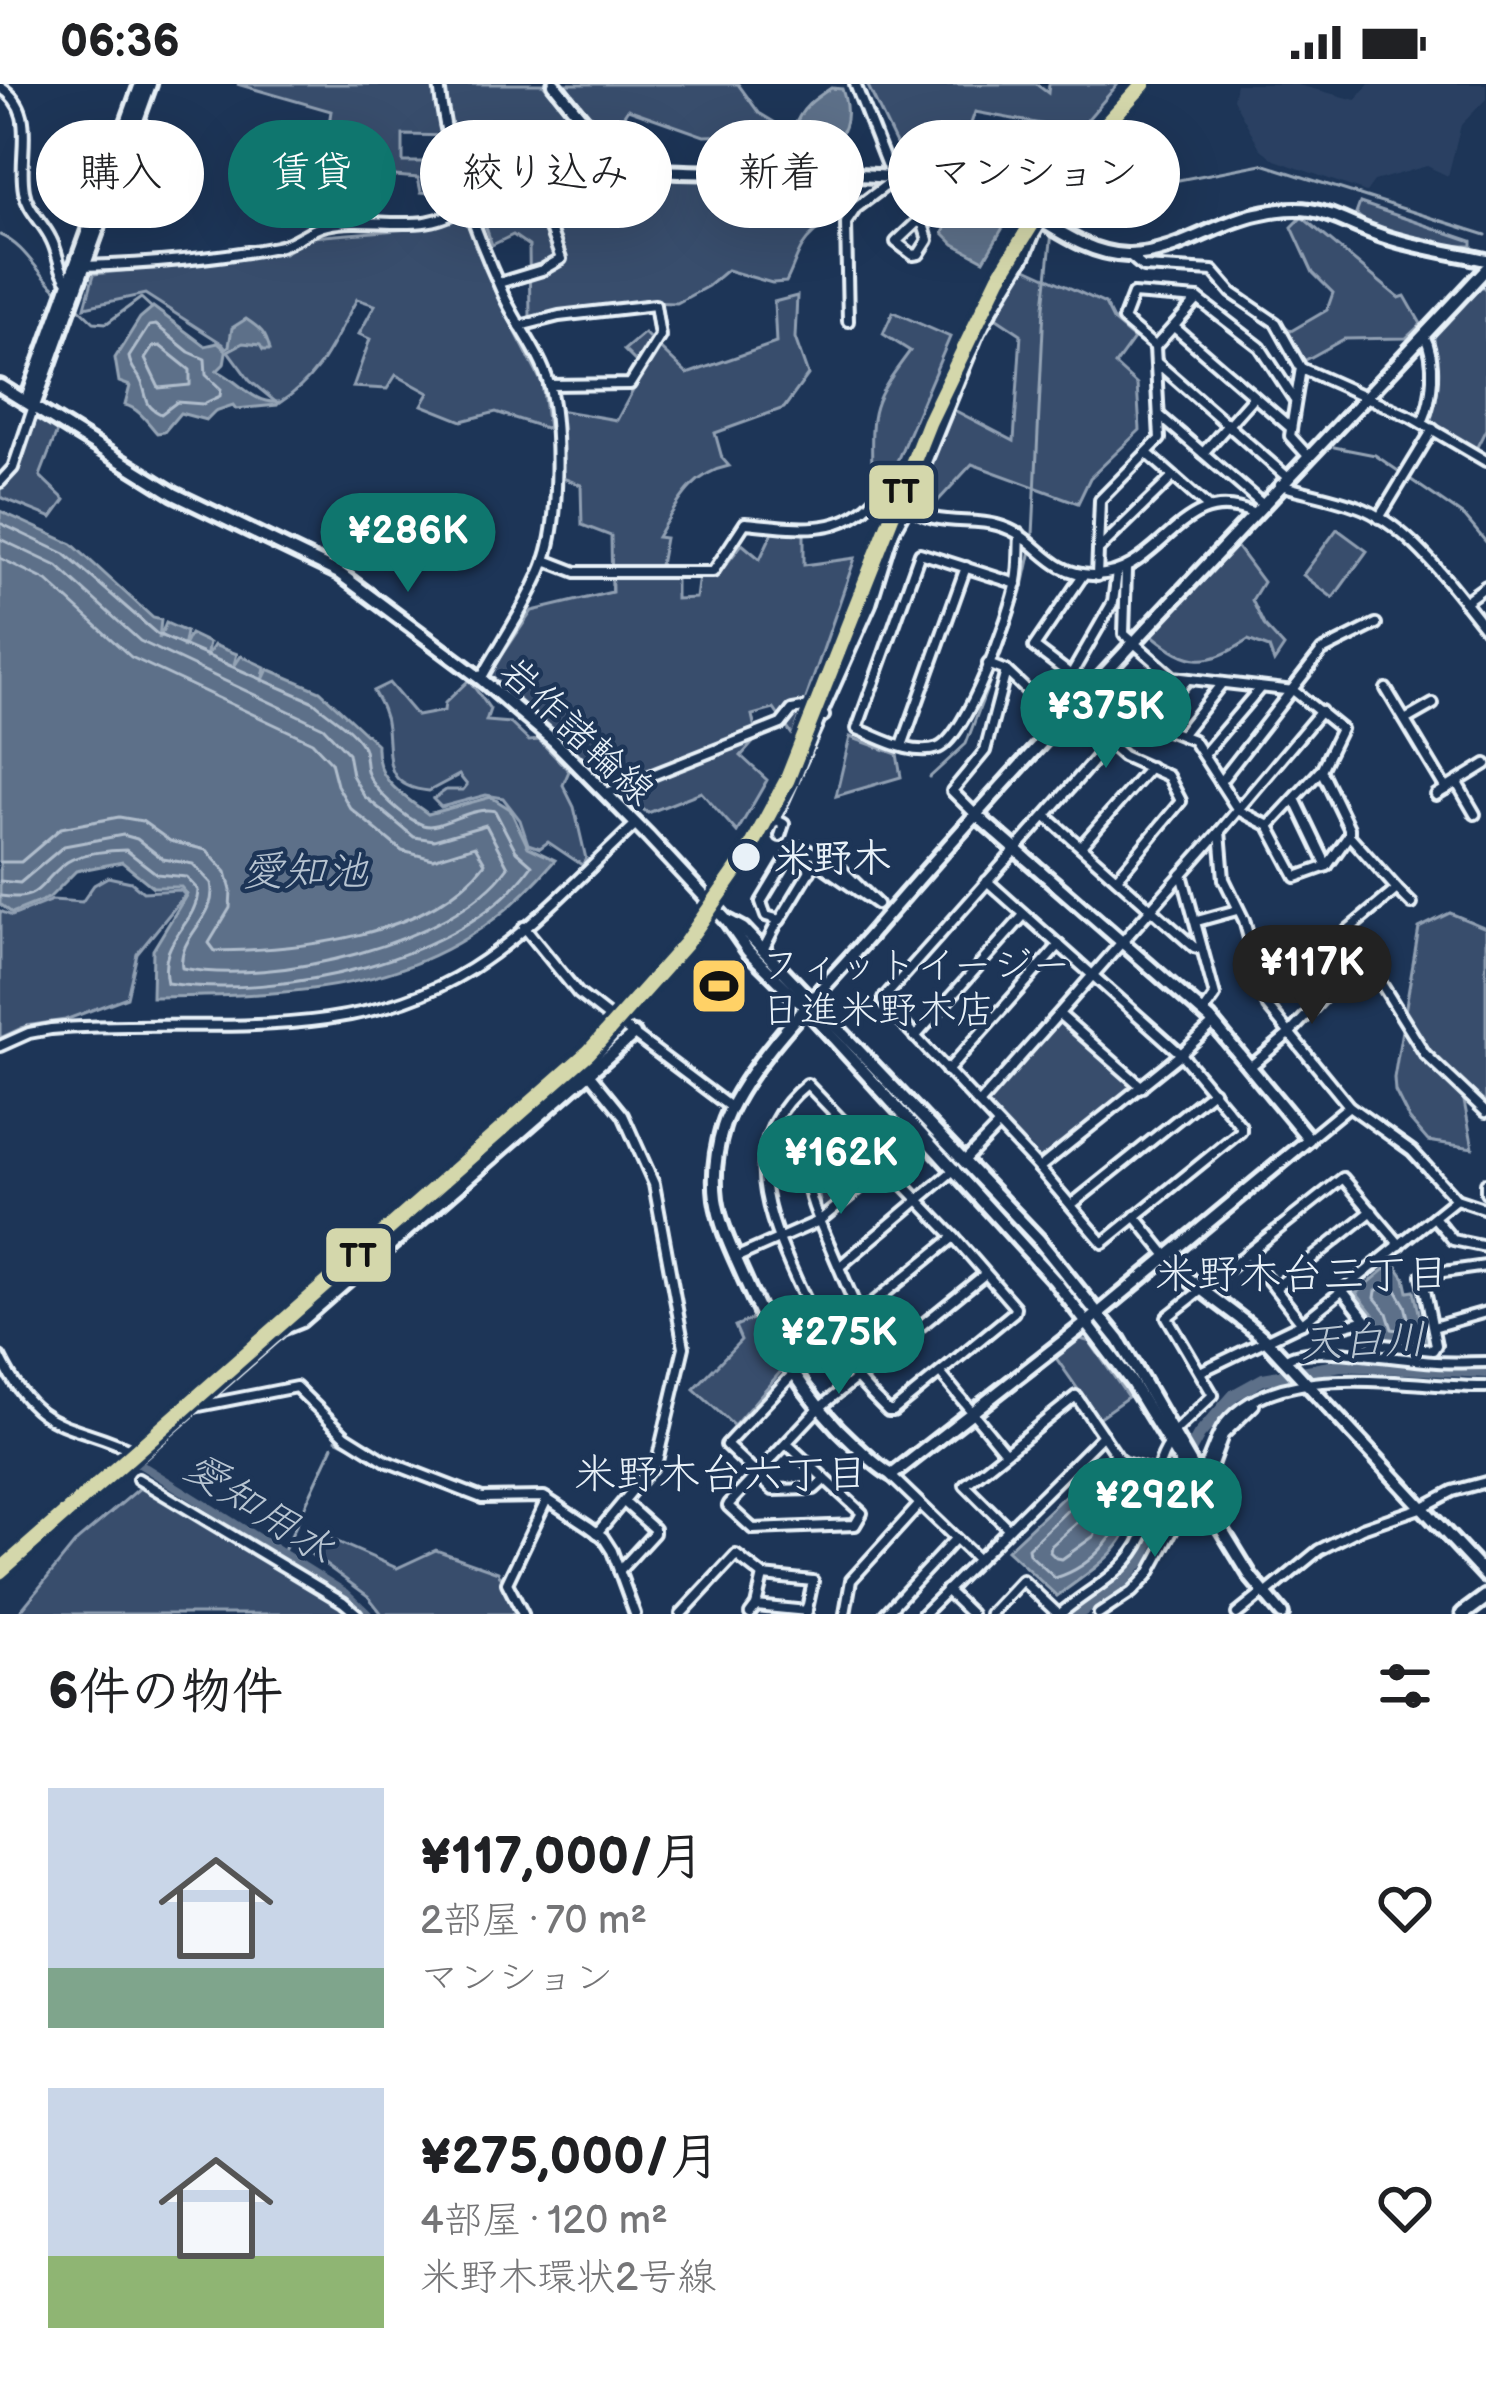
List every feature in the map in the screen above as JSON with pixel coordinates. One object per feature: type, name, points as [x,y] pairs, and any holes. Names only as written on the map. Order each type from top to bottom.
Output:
[{"type":"main road","points":[[1463,1614],[1486,1597]]},
{"type":"street","points":[[30,404],[146,84]]},
{"type":"street","points":[[0,482],[10,473],[69,283],[146,84]]},
{"type":"street","points":[[439,84],[445,120]]},
{"type":"street","points":[[554,84],[583,120]]},
{"type":"street","points":[[855,84],[888,173]]},
{"type":"street","points":[[0,87],[16,98],[22,112],[24,191],[52,240],[69,283]]},
{"type":"street","points":[[672,171],[888,178]]},
{"type":"street","points":[[848,320],[846,224],[856,208],[888,184]]},
{"type":"street","points":[[976,1558],[818,1409],[769,1336],[724,1231],[715,1180],[718,1146],[730,1107],[751,1074],[975,814],[1486,264],[1386,238],[1332,213],[1310,209],[1256,214],[1151,252],[1130,255],[1083,243],[1055,228]]},
{"type":"street","points":[[917,222],[923,224],[928,239],[917,255],[896,242],[917,222]]},
{"type":"street","points":[[83,266],[160,263],[283,246],[329,224],[420,223]]},
{"type":"street","points":[[479,228],[499,283],[549,385],[556,507],[545,560],[481,679]]},
{"type":"street","points":[[499,283],[561,259],[550,228]]},
{"type":"street","points":[[780,836],[784,824],[775,819],[871,604],[892,533],[910,504],[979,332],[1026,255],[1037,228]]},
{"type":"street","points":[[1130,255],[1143,267],[1213,271],[1232,293],[1276,323],[1300,368],[1422,423],[1486,461]]},
{"type":"street","points":[[1097,575],[1100,500],[1160,439],[1155,347],[1123,320],[1133,293],[1198,298],[1260,347],[1294,399]]},
{"type":"street","points":[[1155,347],[1198,298]]},
{"type":"street","points":[[520,326],[559,316],[655,305],[660,336],[630,383],[549,385]]},
{"type":"street","points":[[1174,327],[1291,428]]},
{"type":"street","points":[[1422,423],[1431,385],[1424,335]]},
{"type":"street","points":[[1156,362],[1229,424],[1284,481],[1364,509],[1424,553],[1486,629]]},
{"type":"street","points":[[1300,368],[1291,439],[1309,457]]},
{"type":"street","name":"岩作諸輪線","points":[[0,386],[174,494],[339,573],[554,740],[727,921],[748,952],[809,1005],[965,1159],[1038,1239],[1093,1318]]},
{"type":"street","points":[[1203,453],[1253,397]]},
{"type":"street","points":[[1158,414],[1258,509]]},
{"type":"street","points":[[1379,518],[1433,429]]},
{"type":"street","points":[[1147,453],[1208,507]]},
{"type":"street","points":[[1100,549],[1173,476]]},
{"type":"street","points":[[545,560],[576,572],[713,572],[745,524],[831,528],[874,503],[885,485],[894,493]]},
{"type":"street","points":[[910,504],[920,514],[995,524],[1020,534],[1058,569],[1083,575],[1121,571],[1208,507],[1258,509]]},
{"type":"street","points":[[1017,584],[920,553],[857,729],[923,751],[949,741],[988,664],[1017,584],[1020,534]]},
{"type":"street","points":[[902,746],[966,566]]},
{"type":"street","points":[[1083,575],[1034,647],[1071,675],[1113,602],[1121,571]]},
{"type":"street","points":[[1121,571],[1124,634],[1173,677],[1294,691],[1342,731],[1321,770],[1269,826]]},
{"type":"street","points":[[1464,602],[1486,586]]},
{"type":"street","points":[[1220,782],[1322,651],[1376,624]]},
{"type":"street","points":[[988,664],[1006,670],[1059,721]]},
{"type":"street","points":[[1124,706],[1160,666]]},
{"type":"street","points":[[1006,670],[984,754],[952,791],[1214,1023],[1309,1139]]},
{"type":"street","points":[[1150,723],[1187,680]]},
{"type":"street","points":[[1097,681],[1150,723],[1192,740],[1238,810],[1269,826]]},
{"type":"street","points":[[1181,735],[1222,683]]},
{"type":"street","points":[[1203,755],[1261,687]]},
{"type":"street","points":[[1386,689],[1446,789]]},
{"type":"street","points":[[1405,720],[1433,704]]},
{"type":"street","points":[[607,793],[781,724],[786,713],[803,708],[824,716]]},
{"type":"street","points":[[1070,709],[1123,756],[1168,776],[1180,804],[1117,878]]},
{"type":"street","points":[[979,1105],[1321,711]]},
{"type":"street","points":[[987,881],[1181,1054],[1241,1126],[1103,1243],[1039,1168],[884,1006],[884,999],[987,881],[1046,816],[1108,744]]},
{"type":"street","points":[[1436,795],[1486,764]]},
{"type":"street","points":[[1081,846],[1150,767]]},
{"type":"street","points":[[1269,826],[1294,877],[1327,866],[1349,828],[1321,770]]},
{"type":"street","points":[[1457,783],[1475,814]]},
{"type":"street","points":[[1295,799],[1327,866]]},
{"type":"street","points":[[1046,816],[1194,947],[1202,949]]},
{"type":"street","points":[[0,1046],[28,1033],[68,1028],[300,1024],[360,1014],[425,992],[470,970],[636,824]]},
{"type":"street","points":[[1220,831],[1223,874],[1250,937],[1266,1004],[1349,1106],[1412,1150],[1456,1198],[1486,1209]]},
{"type":"street","points":[[1348,835],[1412,904]]},
{"type":"street","points":[[778,921],[762,912],[761,902],[791,852],[809,849],[834,862],[888,914]]},
{"type":"street","points":[[791,852],[806,856],[810,872]]},
{"type":"street","points":[[763,950],[817,866],[827,867],[877,904]]},
{"type":"street","points":[[1182,874],[1215,998],[1203,1013]]},
{"type":"street","points":[[1397,889],[1348,930],[1425,1054],[1486,1112]]},
{"type":"street","points":[[1197,921],[1237,910]]},
{"type":"street","points":[[915,1037],[1024,915]]},
{"type":"street","name":"岩作諸輪線","points":[[727,921],[743,929],[763,950],[956,1169],[1124,1348],[1174,1442],[1200,1476],[1266,1592],[1285,1614]]},
{"type":"street","points":[[524,927],[578,993],[610,1018]]},
{"type":"street","points":[[947,1071],[1059,945]]},
{"type":"street","points":[[1311,950],[1340,980]]},
{"type":"street","points":[[1252,1065],[1289,1034],[1364,954]]},
{"type":"street","points":[[1060,1014],[1142,1087]]},
{"type":"street","points":[[1039,1168],[1214,1023]]},
{"type":"street","points":[[0,1357],[23,1397],[43,1415],[72,1431],[119,1443],[140,1454],[282,1330],[302,1322],[589,1073],[629,1031],[730,1107]]},
{"type":"street","points":[[589,1073],[623,1115],[654,1184],[684,1347],[657,1461],[597,1533]]},
{"type":"street","points":[[805,1084],[836,1115],[1015,1307],[1015,1312],[890,1411],[855,1379],[826,1341],[778,1240],[762,1184],[773,1126],[805,1084]]},
{"type":"street","points":[[1071,1205],[1213,1090]]},
{"type":"street","points":[[890,1475],[1093,1318],[1349,1106]]},
{"type":"street","points":[[836,1115],[807,1161],[808,1195],[859,1314]]},
{"type":"street","points":[[965,1159],[999,1126]]},
{"type":"street","points":[[735,1258],[819,1221],[886,1166]]},
{"type":"street","points":[[839,1268],[956,1169]]},
{"type":"street","points":[[990,1614],[1022,1580],[1059,1614],[1122,1569],[1139,1545],[1148,1525],[1157,1473],[1174,1442],[1213,1395],[1166,1319],[1340,1178],[1346,1178],[1400,1245]]},
{"type":"street","points":[[1199,1372],[1302,1323],[1456,1198]]},
{"type":"street","points":[[1275,1288],[1372,1211]]},
{"type":"street","points":[[1135,1216],[1201,1289],[1234,1311],[1287,1361],[1486,1576]]},
{"type":"street","points":[[1434,1217],[1451,1238],[1486,1247]]},
{"type":"street","points":[[826,1341],[954,1237]]},
{"type":"street","points":[[1247,1253],[1302,1323]]},
{"type":"street","points":[[1343,1291],[1366,1321],[1376,1345],[1433,1350],[1422,1275],[1486,1266]]},
{"type":"street","points":[[786,1443],[863,1514],[853,1526],[748,1527],[728,1506],[786,1443],[818,1409],[985,1274]]},
{"type":"street","points":[[1433,1327],[1486,1312]]},
{"type":"street","points":[[1339,1327],[1366,1321]]},
{"type":"street","points":[[1287,1361],[1298,1352],[1437,1363],[1486,1362]]},
{"type":"street","points":[[940,1372],[1005,1453]]},
{"type":"street","points":[[792,1375],[727,1443],[776,1490],[814,1490],[825,1479]]},
{"type":"street","points":[[1167,1545],[1224,1424],[1259,1400],[1280,1390],[1348,1378],[1486,1387]]},
{"type":"street","points":[[194,1407],[296,1387],[346,1436],[386,1461],[482,1498],[536,1495],[547,1499],[597,1533],[612,1551],[635,1614]]},
{"type":"street","points":[[1006,1528],[965,1487],[1076,1396],[1124,1463],[1157,1473]]},
{"type":"street","points":[[923,1614],[1103,1435]]},
{"type":"street","points":[[138,1479],[357,1614]]},
{"type":"street","points":[[1237,1614],[1333,1543],[1453,1491],[1486,1482]]},
{"type":"street","points":[[523,1614],[507,1582],[547,1499]]},
{"type":"street","points":[[619,1570],[654,1533],[624,1502]]},
{"type":"street","points":[[1099,1614],[1149,1574],[1191,1502]]},
{"type":"street","points":[[845,1614],[850,1580],[919,1505]]},
{"type":"street","points":[[885,1614],[955,1538]]},
{"type":"street","points":[[681,1614],[736,1555],[763,1576],[810,1579],[806,1612],[753,1610],[763,1576]]},
{"type":"street","points":[[946,1590],[971,1614]]},
{"type":"shaded area","points":[[237,84],[543,84],[572,120],[420,120],[420,135],[403,135],[403,162],[420,162],[420,187],[418,178],[396,176],[396,120],[330,120],[331,111]]},
{"type":"shaded area","points":[[564,84],[738,84],[759,113],[771,120],[696,120],[696,133],[672,125],[672,120],[628,109],[621,120],[594,120]]},
{"type":"shaded area","points":[[867,84],[1036,84],[1048,93],[1049,84],[1118,84],[1087,120],[1019,120],[975,112],[972,120],[888,120],[888,127]]},
{"type":"shaded area","points":[[1236,84],[1294,84],[1356,100],[1369,84],[1486,84],[1486,99],[1461,125],[1448,176],[1427,166],[1374,181],[1366,192],[1275,160],[1260,148],[1233,99]]},
{"type":"shaded area","points":[[672,177],[696,177],[696,228],[820,228],[802,247],[786,282],[772,283],[727,270],[677,303],[640,302],[530,317],[529,246],[513,235],[492,245],[486,228],[672,228]]},
{"type":"shaded area","points":[[1360,203],[1472,241],[1472,246],[1396,236],[1356,214]]},
{"type":"shaded area","points":[[1302,217],[1399,298],[1405,296],[1421,324],[1406,338],[1344,339],[1302,362],[1281,328],[1291,331],[1327,310],[1333,293],[1313,273],[1292,227]]},
{"type":"shaded area","points":[[472,228],[496,294],[542,383],[548,429],[496,412],[462,421],[422,405],[429,393],[396,375],[387,389],[353,387],[370,339],[359,334],[375,305],[357,299],[316,370],[278,404],[250,381],[223,344],[145,294],[85,307],[94,274],[284,253],[312,237]]},
{"type":"shaded area","points":[[1022,266],[1105,304],[1114,322],[1134,339],[1115,365],[1137,385],[1140,430],[1090,478],[1078,503],[972,464],[936,503],[916,492],[954,410],[1014,441],[1021,334],[991,314]]},
{"type":"shaded area","points":[[1482,286],[1486,290],[1486,429],[1476,449],[1426,420],[1435,384],[1434,334]]},
{"type":"shaded area","points":[[797,296],[795,338],[808,375],[784,408],[715,433],[729,466],[694,484],[657,537],[665,538],[658,576],[676,576],[676,599],[696,598],[699,575],[721,571],[742,544],[760,559],[774,529],[804,532],[804,565],[855,558],[793,736],[774,709],[752,715],[757,738],[741,756],[767,780],[737,832],[701,792],[648,813],[605,781],[489,675],[532,611],[612,592],[611,536],[582,525],[581,485],[560,477],[558,410],[617,420],[644,370],[624,350],[644,333],[687,374],[776,343],[774,302]]},
{"type":"shaded area","points":[[893,312],[950,337],[888,482],[872,476],[875,409],[910,351],[883,334]]},
{"type":"shaded area","points":[[37,417],[58,429],[40,476],[65,500],[52,518],[0,497],[0,485],[16,473]]},
{"type":"shaded area","points":[[1337,529],[1367,551],[1333,598],[1303,575]]},
{"type":"shaded area","points":[[1236,546],[1263,582],[1252,600],[1264,625],[1284,647],[1274,662],[1269,648],[1248,640],[1221,655],[1199,659],[1177,653],[1152,635]]},
{"type":"shaded area","points":[[469,680],[490,709],[486,721],[510,723],[529,741],[539,740],[569,771],[563,785],[574,807],[586,859],[582,865],[548,842],[540,848],[528,844],[520,820],[503,798],[486,795],[441,807],[433,799],[467,785],[459,775],[429,791],[397,778],[390,762],[385,718],[373,691],[389,683],[417,716],[444,711],[445,703]]},
{"type":"shaded area","points":[[850,737],[897,754],[901,777],[836,796]]},
{"type":"shaded area","points":[[108,877],[131,882],[143,892],[180,890],[185,895],[137,954],[127,997],[0,1038],[0,911],[12,916],[52,900],[82,902],[94,885]]},
{"type":"shaded area","points":[[1450,913],[1486,928],[1486,1110],[1462,1091],[1473,1148],[1428,1141],[1409,1119],[1395,1091],[1419,928]]},
{"type":"shaded area","points":[[1062,1020],[1135,1088],[1038,1162],[985,1103]]},
{"type":"shaded area","points":[[824,1137],[865,1179],[823,1215],[814,1172]]},
{"type":"shaded area","points":[[755,1318],[782,1370],[734,1426],[694,1389],[741,1340],[735,1326]]},
{"type":"shaded area","points":[[1078,1338],[1090,1342],[1128,1397],[1098,1418],[1054,1355]]},
{"type":"shaded area","points":[[141,1487],[285,1559],[352,1614],[18,1614],[77,1541]]},
{"type":"shaded area","points":[[315,1532],[397,1568],[436,1550],[498,1572],[521,1614],[382,1614],[368,1596],[308,1552]]},
{"type":"water","points":[[831,88],[842,89],[846,120],[798,120]]},
{"type":"water","points":[[945,228],[1003,228],[984,260],[943,233]]},
{"type":"water","points":[[153,307],[205,346],[218,343],[225,349],[232,328],[246,319],[256,326],[270,350],[243,343],[226,352],[217,371],[277,405],[236,409],[233,405],[206,420],[180,413],[164,432],[157,433],[125,405],[130,386],[119,382],[115,358],[140,318]]},
{"type":"water","name":"愛知池","points":[[0,511],[72,544],[153,618],[161,620],[159,639],[166,623],[186,632],[183,648],[190,634],[209,643],[206,658],[214,645],[237,654],[233,668],[241,656],[265,667],[262,682],[268,669],[320,691],[377,744],[380,767],[392,785],[428,814],[491,797],[510,809],[528,847],[555,860],[512,904],[468,937],[421,961],[372,978],[320,988],[152,997],[153,950],[187,894],[181,887],[153,887],[122,862],[76,871],[49,898],[12,913],[0,904]]},
{"type":"water","points":[[1394,1262],[1408,1292],[1414,1291],[1427,1346],[1381,1342],[1376,1318],[1356,1293]]},
{"type":"water","points":[[1106,1457],[1118,1472],[1149,1479],[1116,1548],[1057,1596],[1007,1550]]},
{"type":"waterway","points":[[1180,180],[1262,164],[1486,235]]},
{"type":"waterway","points":[[1033,535],[1052,232]]},
{"type":"waterway","points":[[0,235],[18,247],[63,295]]},
{"type":"waterway","points":[[75,304],[94,322],[107,323],[141,298],[152,308]]},
{"type":"waterway","points":[[1334,447],[1375,455],[1465,517],[1486,542]]},
{"type":"waterway","points":[[999,660],[1032,546]]},
{"type":"waterway","points":[[930,777],[966,744],[994,670]]},
{"type":"waterway","name":"天白川","points":[[1077,1614],[1116,1590],[1142,1559],[1199,1435],[1234,1395],[1263,1379],[1341,1365],[1486,1372]]},
{"type":"waterway","points":[[336,1439],[392,1467]]},
{"type":"waterway","points":[[283,1553],[333,1446]]},
{"type":"waterway","name":"愛知用水","points":[[119,1451],[346,1593],[368,1614]]},
{"type":"waterway","points":[[441,1485],[481,1501]]},
{"type":"waterway","points":[[550,1506],[601,1541]]},
{"type":"transit line","name":"TT","points":[[0,1571],[589,1052],[685,944],[747,855],[787,780],[929,422],[999,277],[1088,144],[1143,84]]},
{"type":"place","name":"米野木","points":[[746,857]]},
{"type":"place","name":"フィットイージー 日進米野木店","points":[[719,986]]},
{"type":"district","name":"米野木台三丁目","points":[[1302,1273]]},
{"type":"district","name":"米野木台六丁目","points":[[721,1473]]}]
